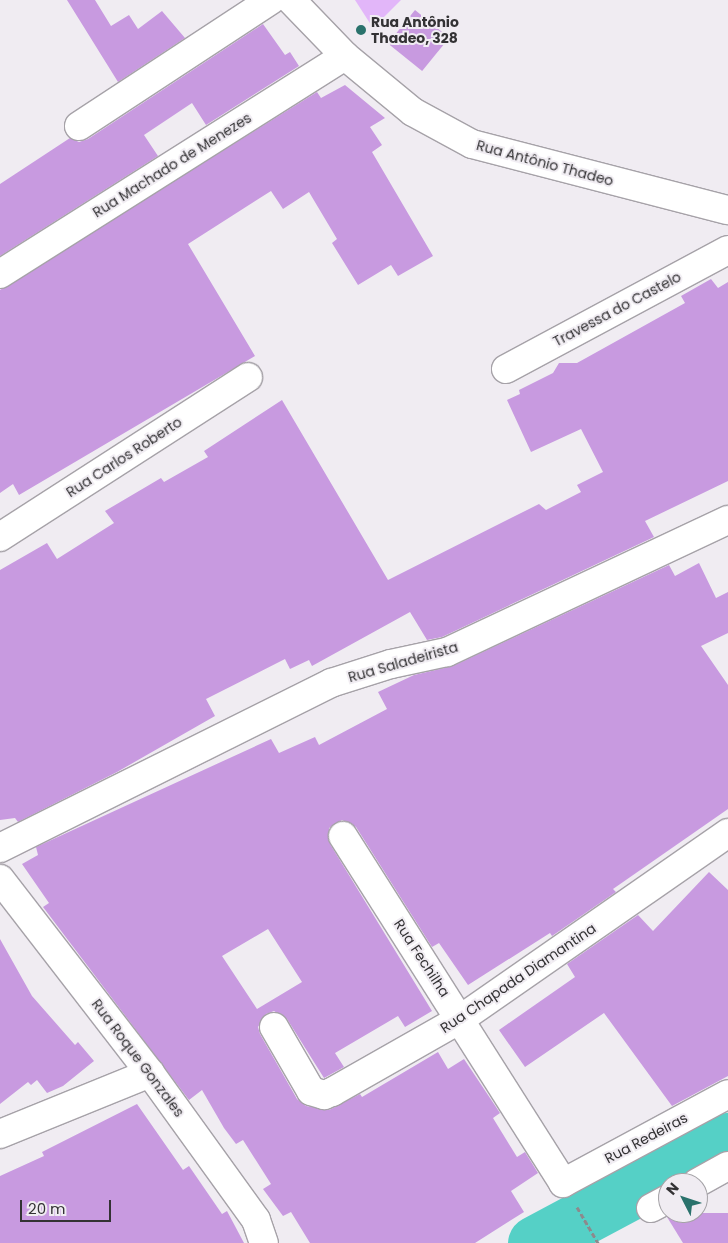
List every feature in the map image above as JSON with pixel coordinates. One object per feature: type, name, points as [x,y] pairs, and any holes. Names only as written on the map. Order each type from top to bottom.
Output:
[{"type":"street","name":"Rua Antônio Thadeo","points":[[291,0],[345,56],[413,112],[472,144],[728,210]]},
{"type":"street","points":[[79,126],[256,4]]},
{"type":"street","name":"Rua Machado de Menezes","points":[[0,274],[345,56]]},
{"type":"street","name":"Travessa do Castelo","points":[[506,369],[728,250]]},
{"type":"street","name":"Rua Carlos Roberto","points":[[0,537],[248,377]]},
{"type":"street","name":"Rua Saladeirista","points":[[0,848],[331,683],[391,664],[447,652],[728,520]]},
{"type":"street","name":"Rua Fechilha","points":[[343,836],[462,1018],[569,1193]]},
{"type":"street","name":"Rua Chapada Diamantina","points":[[274,1027],[306,1085],[311,1091],[324,1095],[462,1018],[726,838]]},
{"type":"street","name":"Rua Roque Gonzales","points":[[0,879],[150,1072],[256,1220],[264,1243]]},
{"type":"street","points":[[0,1134],[150,1072]]},
{"type":"street","name":"Rua Redeiras","points":[[569,1193],[728,1094]]},
{"type":"street","points":[[708,1177],[728,1166]]},
{"type":"path","points":[[569,1193],[598,1243]]},
{"type":"shaded area","points":[[355,0],[401,0],[373,28]]},
{"type":"building","points":[[67,0],[95,0],[111,26],[129,15],[138,29],[162,11],[185,38],[118,82]]},
{"type":"building","points":[[415,10],[449,38],[422,71],[388,43]]},
{"type":"building","points":[[263,24],[285,55],[290,52],[299,66],[206,125],[192,103],[144,135],[158,156],[0,256],[0,184],[70,138],[79,142],[88,139]]},
{"type":"building","points":[[345,85],[385,118],[370,127],[382,145],[372,152],[433,256],[398,276],[391,265],[358,285],[332,243],[337,239],[309,192],[283,209],[271,191],[188,244],[255,356],[19,495],[13,484],[0,493],[0,290],[317,92],[321,98]]},
{"type":"building","points":[[711,279],[718,288],[728,282],[728,481],[645,521],[654,537],[442,637],[427,640],[410,612],[312,666],[309,660],[290,669],[285,659],[206,699],[215,716],[117,772],[18,822],[15,818],[0,820],[0,570],[47,543],[57,559],[114,523],[105,511],[161,478],[164,482],[208,457],[204,451],[282,400],[388,580],[539,504],[546,510],[581,492],[577,485],[603,472],[581,429],[531,452],[507,400],[520,394],[519,390],[553,373],[559,363],[577,363],[685,303],[681,296]]},
{"type":"building","points":[[699,563],[716,598],[728,592],[728,633],[701,646],[728,685],[728,809],[613,889],[616,892],[552,936],[550,933],[468,985],[439,943],[432,947],[356,827],[342,820],[329,828],[330,844],[432,1011],[405,1027],[398,1016],[335,1053],[344,1067],[324,1078],[287,1019],[274,1011],[266,1014],[258,1027],[260,1034],[297,1099],[306,1106],[329,1110],[360,1094],[362,1097],[438,1052],[448,1069],[464,1059],[500,1113],[493,1118],[517,1157],[525,1152],[538,1173],[511,1191],[524,1212],[475,1243],[310,1243],[291,1212],[283,1216],[263,1189],[271,1184],[243,1140],[236,1144],[224,1128],[202,1090],[189,1100],[43,907],[49,903],[22,864],[38,855],[36,847],[271,739],[279,753],[315,737],[319,745],[387,709],[378,692],[414,675],[453,666],[669,565],[675,576]],"holes":[[[268,929],[302,982],[257,1009],[222,956]]]},
{"type":"building","points":[[709,872],[728,890],[728,1076],[672,1106],[604,1013],[525,1067],[499,1030],[575,977],[567,964],[638,915],[653,931]]},
{"type":"building","points":[[0,939],[32,996],[75,1045],[78,1042],[94,1061],[63,1086],[47,1093],[37,1080],[31,1085],[28,1082],[0,1104]]},
{"type":"building","points":[[137,1104],[183,1170],[189,1166],[222,1214],[227,1211],[244,1243],[0,1243],[0,1176],[44,1156],[42,1152]]},
{"type":"building","points":[[708,1213],[728,1213],[728,1243],[683,1243],[671,1223],[708,1223]]},
{"type":"waterway","points":[[535,1243],[728,1140]]},
{"type":"place","name":"Rua Antônio Thadeo, 328","points":[[361,30]]}]
